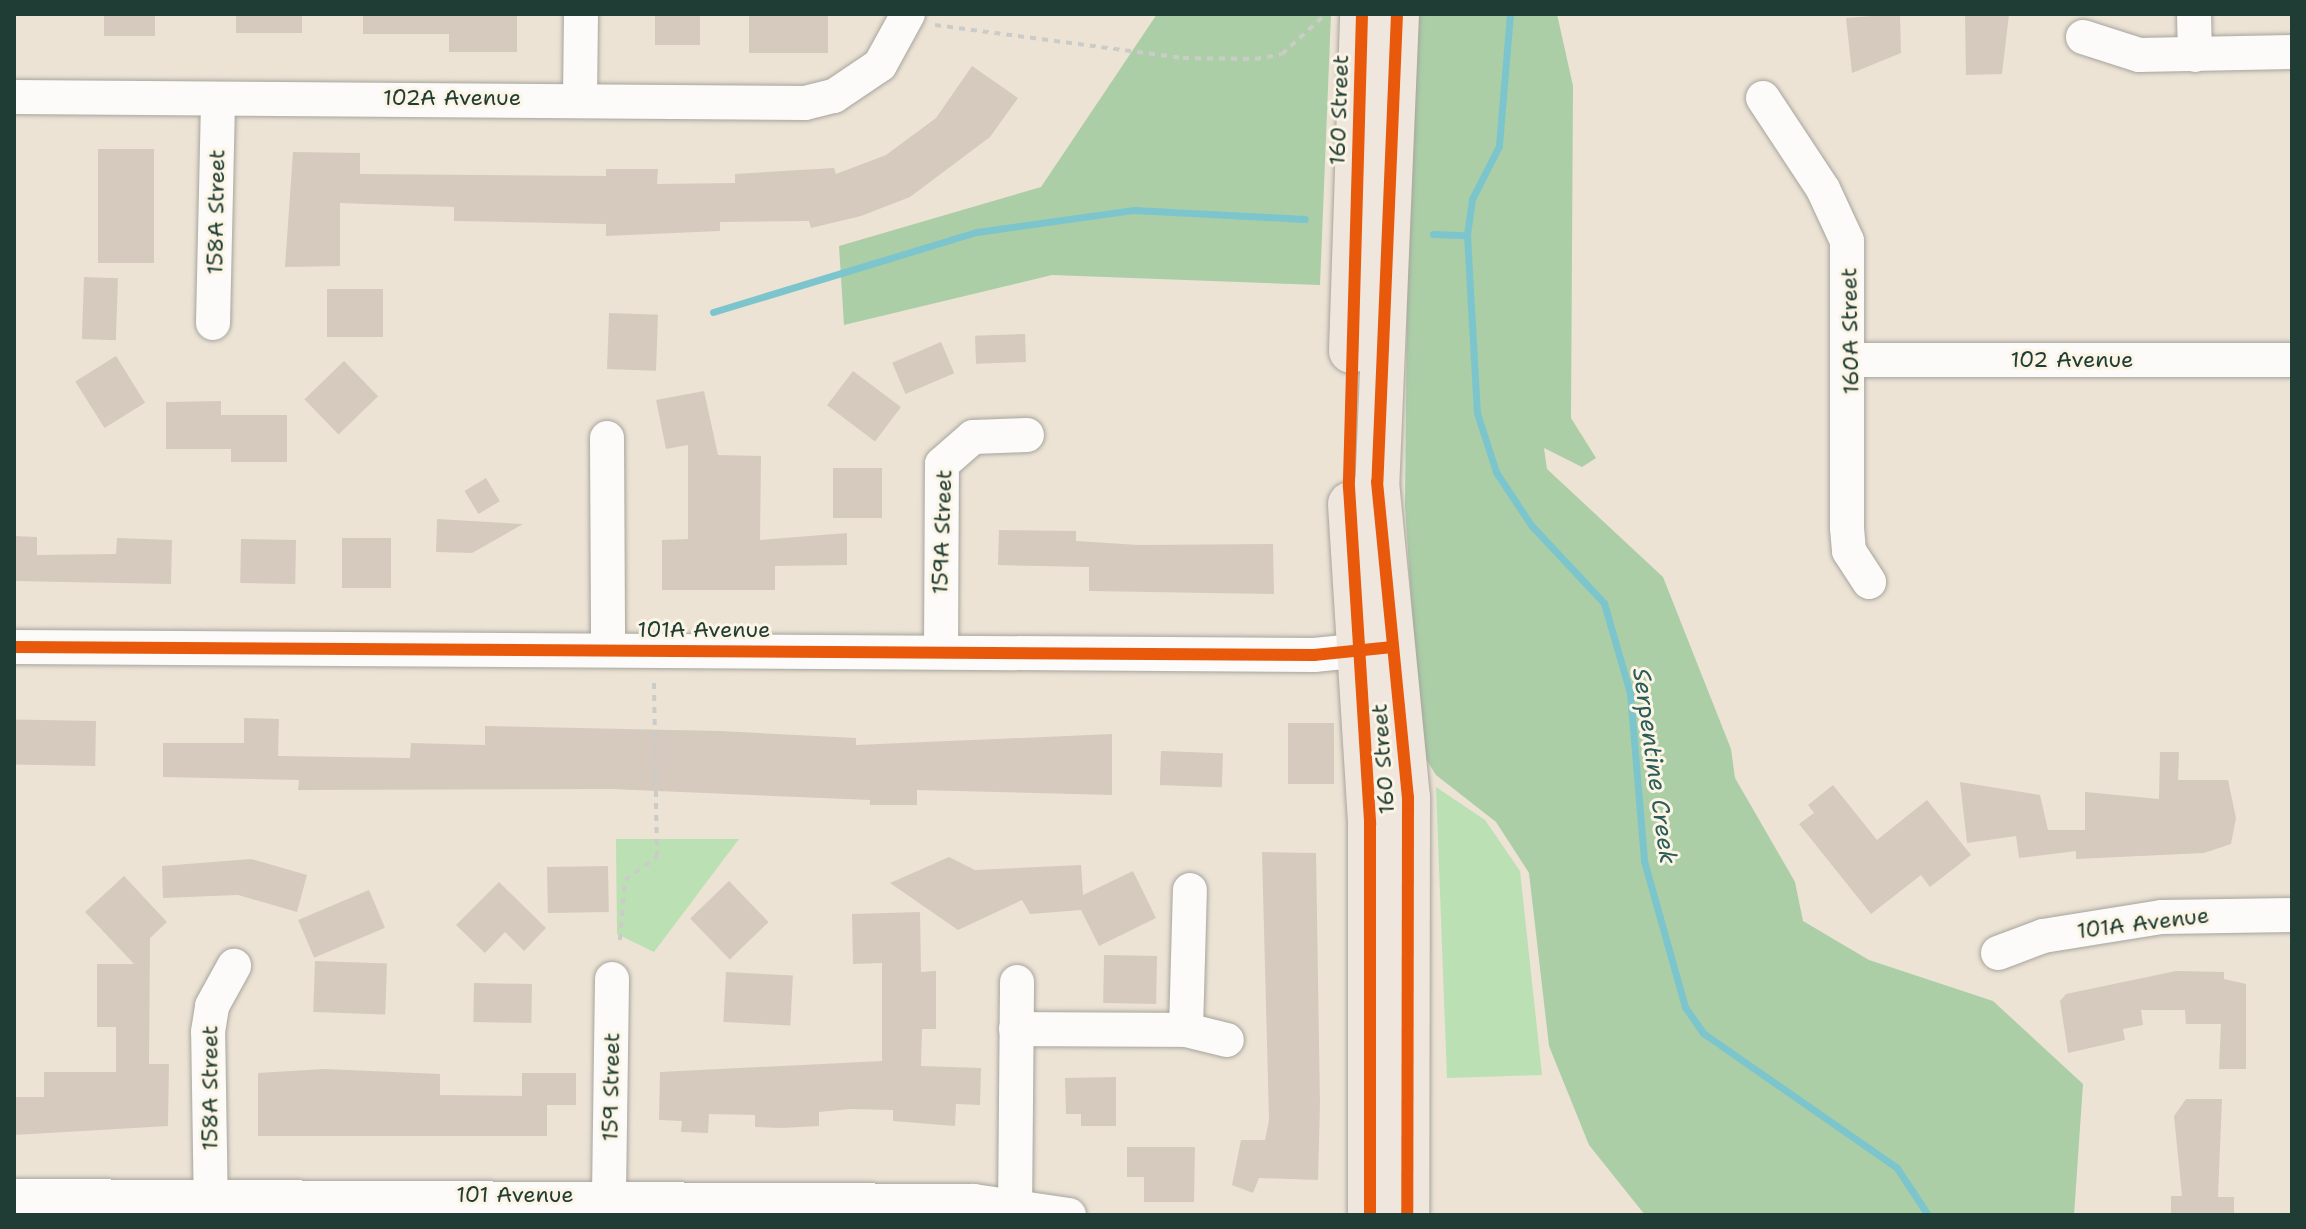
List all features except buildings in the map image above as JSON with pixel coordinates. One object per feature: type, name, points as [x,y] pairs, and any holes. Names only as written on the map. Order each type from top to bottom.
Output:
[{"type":"main road","name":"160 Street","points":[[1362,14],[1349,487],[1374,650],[1408,797],[1407,1215]]},
{"type":"main road","name":"160 Street","points":[[1370,1215],[1370,824],[1377,482],[1397,14]]},
{"type":"street","points":[[580,98],[581,14]]},
{"type":"street","points":[[2194,14],[2195,55]]},
{"type":"street","name":"102A Avenue","points":[[14,97],[218,100],[580,98],[805,103],[834,96],[880,65],[918,19]]},
{"type":"street","points":[[2083,37],[2139,55],[2292,52]]},
{"type":"street","name":"160A Street","points":[[1763,98],[1843,224],[1853,360],[1848,539],[1869,582]]},
{"type":"street","name":"158A Street","points":[[213,323],[218,100]]},
{"type":"street","name":"102 Avenue","points":[[1853,360],[2292,360]]},
{"type":"street","name":"159A Street","points":[[941,649],[942,464],[973,437],[1027,435]]},
{"type":"street","points":[[607,438],[608,650]]},
{"type":"street","name":"101A Avenue","points":[[14,647],[1374,650]]},
{"type":"street","points":[[1186,1030],[1190,890]]},
{"type":"street","name":"101A Avenue","points":[[1998,953],[2043,936],[2161,917],[2292,915]]},
{"type":"street","name":"158A Street","points":[[211,1205],[208,1032],[212,1006],[234,966]]},
{"type":"street","name":"159 Street","points":[[609,1195],[612,979]]},
{"type":"street","points":[[1015,1208],[1017,982]]},
{"type":"street","points":[[1016,1029],[1186,1030],[1227,1040]]},
{"type":"street","name":"101 Avenue","points":[[14,1196],[211,1205],[609,1195],[1015,1208],[1069,1215]]},
{"type":"path","points":[[918,19],[1183,58],[1255,59],[1282,54],[1326,14]]},
{"type":"path","points":[[620,940],[625,880],[657,857],[654,673]]},
{"type":"green space","points":[[1157,14],[1331,14],[1320,285],[1052,275],[844,325],[839,246],[1041,187]]},
{"type":"green space","points":[[1410,14],[1557,14],[1573,86],[1571,418],[1596,458],[1582,467],[1544,448],[1547,469],[1663,577],[1731,749],[1735,778],[1795,882],[1803,921],[1869,960],[1993,1001],[2083,1084],[2074,1215],[1645,1215],[1589,1145],[1549,1046],[1529,873],[1496,822],[1436,775],[1421,751],[1405,505]]},
{"type":"green space","points":[[1436,787],[1485,820],[1520,871],[1542,1075],[1447,1078]]},
{"type":"green space","points":[[616,839],[739,839],[654,952],[617,934]]},
{"type":"waterway","name":"Serpentine Creek","points":[[1510,14],[1499,146],[1472,199],[1467,235],[1477,413],[1496,472],[1531,525],[1604,603],[1630,693],[1644,861],[1685,1007],[1703,1033],[1897,1168],[1928,1215]]},
{"type":"waterway","points":[[713,312],[977,232],[1134,210],[1305,219]]},
{"type":"waterway","points":[[1433,234],[1467,235]]},
{"type":"cycle path","points":[[1362,14],[1349,487],[1370,824],[1370,1215]]},
{"type":"cycle path","points":[[1397,14],[1377,482],[1408,797],[1407,1215]]},
{"type":"cycle path","points":[[14,647],[1314,655],[1393,647]]}]
